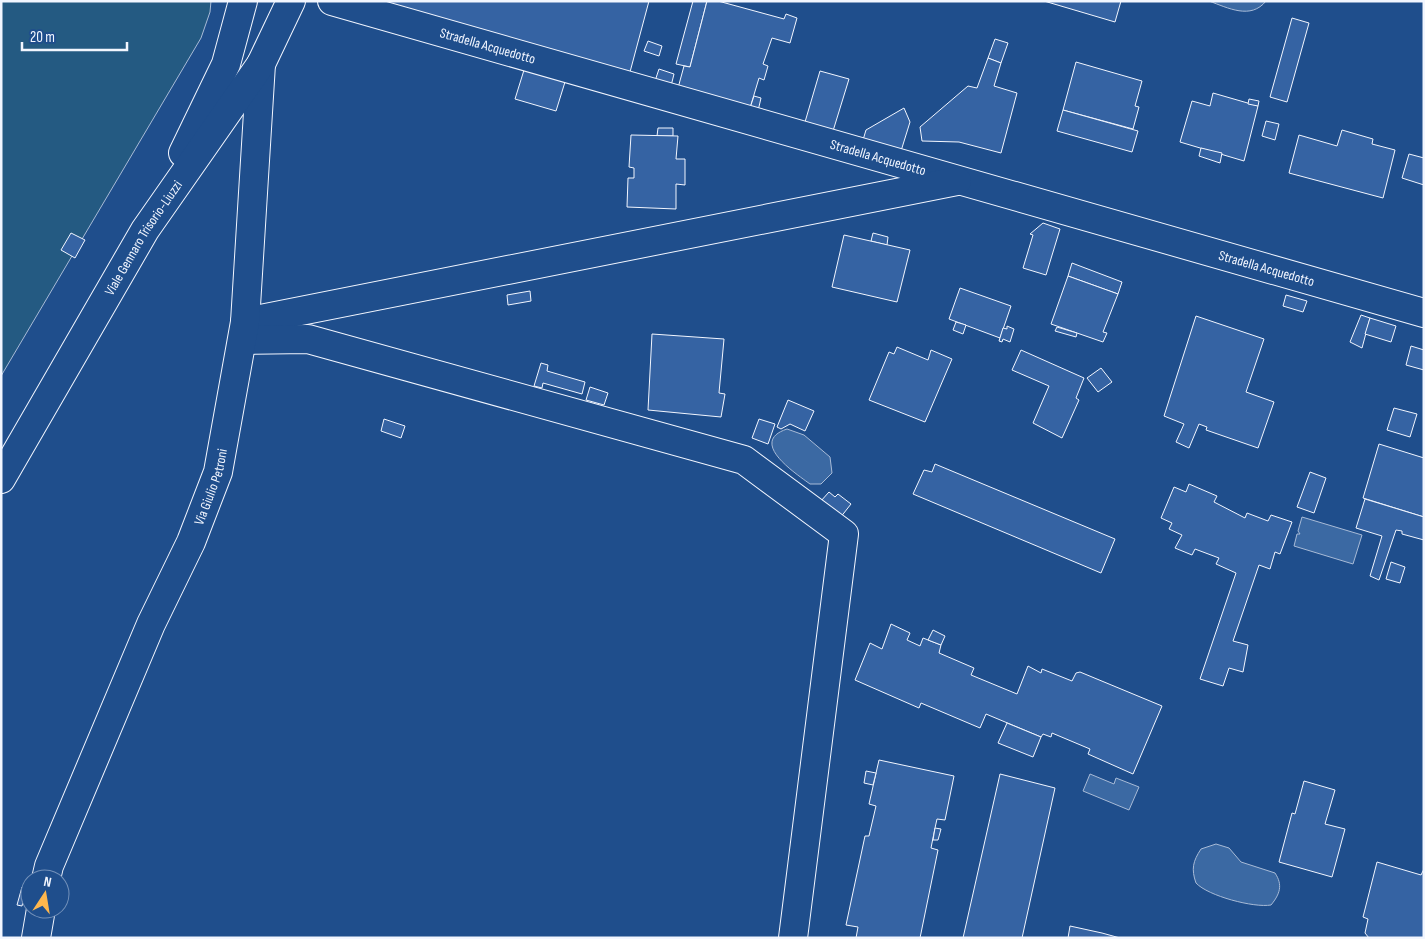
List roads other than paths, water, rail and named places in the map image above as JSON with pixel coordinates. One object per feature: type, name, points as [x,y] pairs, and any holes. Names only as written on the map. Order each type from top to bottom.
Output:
[{"type":"street","points":[[145,230],[226,64],[243,1]]},
{"type":"street","name":"Viale Gennaro Trisorio-Liuzzi","points":[[1,479],[145,230],[261,64],[291,1]]},
{"type":"street","name":"Stradella Acquedotto","points":[[332,1],[1424,314]]},
{"type":"street","name":"Via Giulio Petroni","points":[[48,869],[151,624],[191,542],[218,472],[244,331],[261,64]]},
{"type":"street","points":[[244,331],[961,180]]},
{"type":"street","points":[[244,331],[308,340],[744,460],[844,534],[793,938]]},
{"type":"street","points":[[36,938],[39,919]]}]
